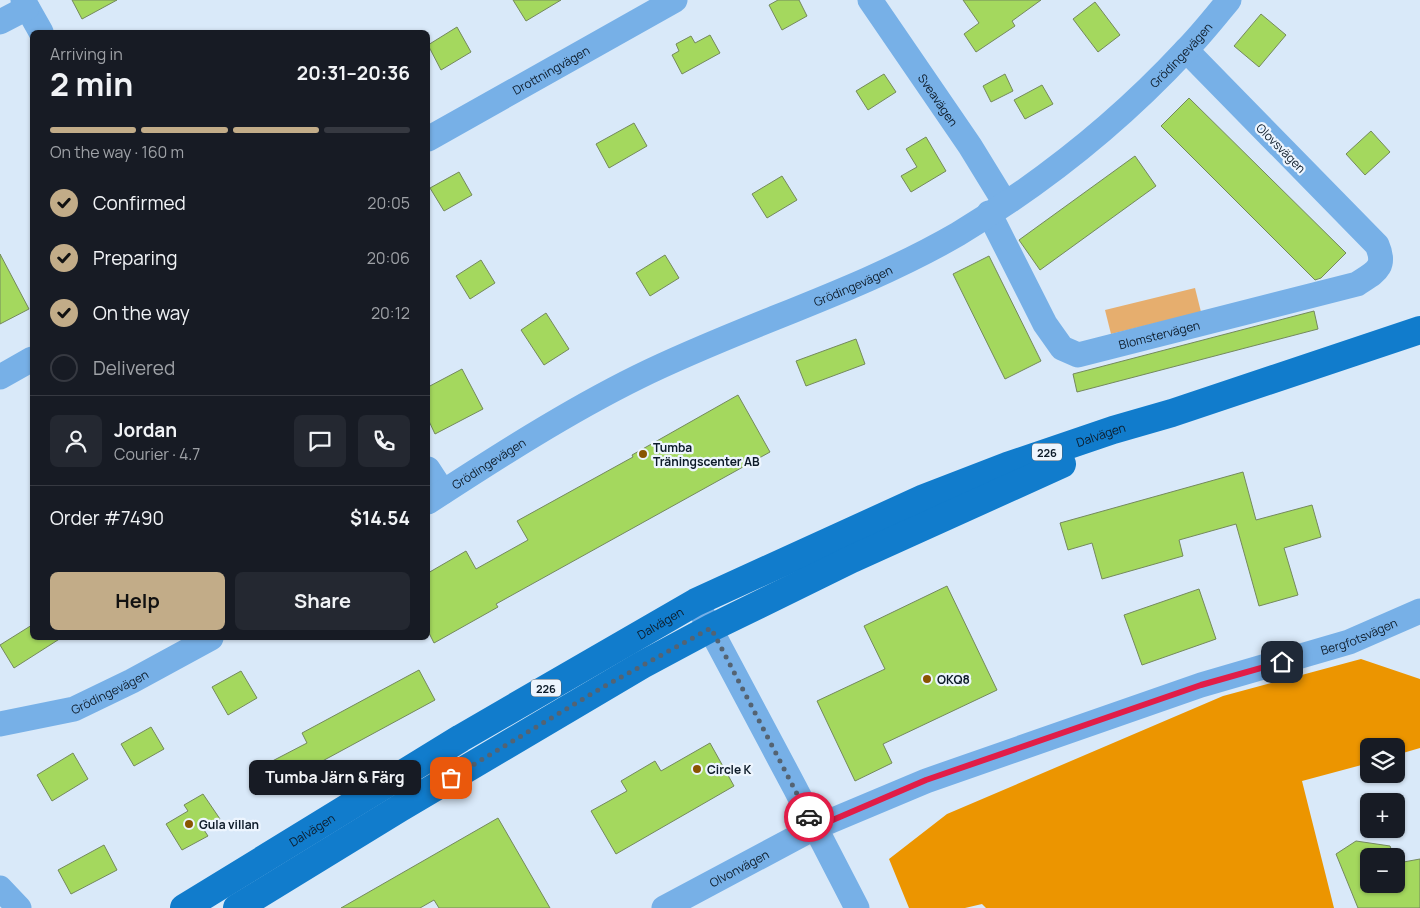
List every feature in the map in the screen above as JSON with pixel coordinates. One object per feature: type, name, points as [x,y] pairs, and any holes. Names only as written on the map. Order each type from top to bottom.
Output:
[{"type":"main road","name":"Dalvägen","points":[[184,908],[461,738],[696,602],[924,498],[1007,466],[1420,330]]},
{"type":"main road","name":"Dalvägen","points":[[237,908],[595,692],[711,628],[852,559],[1172,413]]},
{"type":"street","name":"Drottningvägen","points":[[430,138],[675,0]]},
{"type":"street","name":"Grödingevägen","points":[[435,497],[566,416],[638,377],[762,322],[876,277],[957,234],[1076,152],[1130,106],[1186,50],[1230,0]]},
{"type":"street","name":"Sveavägen","points":[[879,3],[970,146],[997,208]]},
{"type":"street","points":[[0,22],[26,4],[40,30]]},
{"type":"street","name":"Olovsvägen","points":[[1186,50],[1377,245]]},
{"type":"street","name":"Blomstervägen","points":[[997,208],[1045,324],[1062,348],[1078,356],[1357,284],[1372,274],[1381,264],[1382,256],[1377,245]]},
{"type":"street","points":[[0,377],[30,360]]},
{"type":"street","points":[[430,477],[435,497]]},
{"type":"street","points":[[696,602],[857,908]]},
{"type":"street","name":"Bergfotsvägen","points":[[814,828],[926,780],[1201,685],[1349,642],[1420,611]]},
{"type":"street","name":"Grödingevägen","points":[[0,724],[74,710],[207,640]]},
{"type":"street","name":"Olvonvägen","points":[[664,908],[814,828]]},
{"type":"street","points":[[0,888],[19,908]]},
{"type":"shaded area","points":[[1195,288],[1201,312],[1111,334],[1105,310]]},
{"type":"shaded area","points":[[1361,659],[1420,679],[1420,748],[1405,752],[1405,738],[1360,738],[1360,765],[1302,781],[1334,908],[986,908],[982,904],[965,908],[909,908],[889,859],[947,814],[1223,696]]},
{"type":"building","points":[[72,0],[117,0],[82,19]]},
{"type":"building","points":[[513,0],[561,0],[526,21]]},
{"type":"building","points":[[778,0],[799,0],[807,16],[782,30],[769,5]]},
{"type":"building","points":[[963,0],[1041,0],[1012,21],[1015,26],[976,52],[964,34],[979,23]]},
{"type":"building","points":[[1095,2],[1120,35],[1098,52],[1073,19]]},
{"type":"building","points":[[1261,14],[1286,35],[1259,67],[1234,46]]},
{"type":"building","points":[[457,27],[471,52],[441,70],[430,49],[430,44]]},
{"type":"building","points":[[710,35],[720,53],[682,74],[672,55],[679,51],[676,44],[691,36],[695,43]]},
{"type":"building","points":[[884,74],[896,92],[868,110],[856,91]]},
{"type":"building","points":[[1005,74],[1013,91],[991,102],[983,86]]},
{"type":"building","points":[[1042,85],[1053,104],[1025,119],[1014,100]]},
{"type":"building","points":[[1189,98],[1346,253],[1321,278],[1315,280],[1161,126]]},
{"type":"building","points":[[634,123],[647,146],[609,168],[596,144]]},
{"type":"building","points":[[1371,131],[1390,152],[1365,175],[1346,154]]},
{"type":"building","points":[[926,137],[946,171],[911,192],[901,176],[917,167],[906,149]]},
{"type":"building","points":[[1135,156],[1156,186],[1040,270],[1019,240]]},
{"type":"building","points":[[459,172],[472,195],[444,211],[430,188]]},
{"type":"building","points":[[782,176],[797,200],[767,218],[752,194]]},
{"type":"building","points":[[0,254],[29,309],[0,324]]},
{"type":"building","points":[[665,255],[679,278],[650,296],[636,273]]},
{"type":"building","points":[[989,256],[1041,361],[1005,379],[953,274]]},
{"type":"building","points":[[481,260],[495,283],[470,299],[456,276]]},
{"type":"building","points":[[1314,311],[1318,329],[1077,392],[1073,374]]},
{"type":"building","points":[[546,313],[569,349],[544,365],[521,330]]},
{"type":"building","points":[[856,339],[865,364],[806,386],[796,361]]},
{"type":"building","points":[[462,369],[483,409],[435,434],[430,423],[430,386]]},
{"type":"building","points":[[738,395],[770,452],[496,604],[498,607],[434,643],[430,635],[430,572],[466,551],[476,569],[528,540],[517,521],[633,457],[632,455]]},
{"type":"building","points":[[1243,472],[1256,520],[1312,505],[1321,537],[1284,548],[1298,595],[1259,606],[1236,524],[1179,540],[1183,556],[1102,579],[1092,543],[1068,550],[1060,523]]},
{"type":"building","name":"OKQ8","points":[[947,586],[997,690],[883,744],[892,763],[855,781],[817,701],[885,669],[864,626]]},
{"type":"building","points":[[1199,589],[1216,639],[1142,665],[1124,615]]},
{"type":"building","points":[[30,626],[30,640],[58,640],[14,668],[0,645]]},
{"type":"building","points":[[419,670],[435,700],[304,771],[306,774],[268,794],[255,770],[307,743],[302,733]]},
{"type":"building","points":[[241,671],[257,698],[228,715],[212,687]]},
{"type":"building","points":[[151,727],[164,749],[134,766],[121,744]]},
{"type":"building","points":[[710,743],[734,786],[616,854],[591,811],[627,791],[621,781],[655,761],[661,771]]},
{"type":"building","points":[[73,753],[88,779],[52,801],[37,775]]},
{"type":"building","points":[[203,794],[220,819],[204,830],[208,836],[182,850],[166,824],[188,811],[184,805]]},
{"type":"building","points":[[498,818],[550,908],[439,908],[434,900],[420,908],[341,908]]},
{"type":"building","points":[[1356,841],[1390,846],[1391,848],[1360,848],[1360,893],[1405,893],[1405,862],[1420,859],[1420,908],[1358,908],[1336,854]]},
{"type":"building","points":[[104,845],[117,870],[71,894],[58,870]]},
{"type":"way so far","points":[[451,778],[603,687],[711,628],[809,817]]},
{"type":"place","name":"Tumba Träningscenter AB","points":[[643,454]]},
{"type":"place","name":"OKQ8","points":[[927,679]]},
{"type":"place","name":"Circle K","points":[[697,769]]},
{"type":"place","name":"Tumba Järn & Färg","points":[[451,778]]},
{"type":"place","name":"Gula villan","points":[[189,824]]},
{"type":"route","points":[[809,817],[814,828],[926,780],[1201,685],[1282,662]]}]
